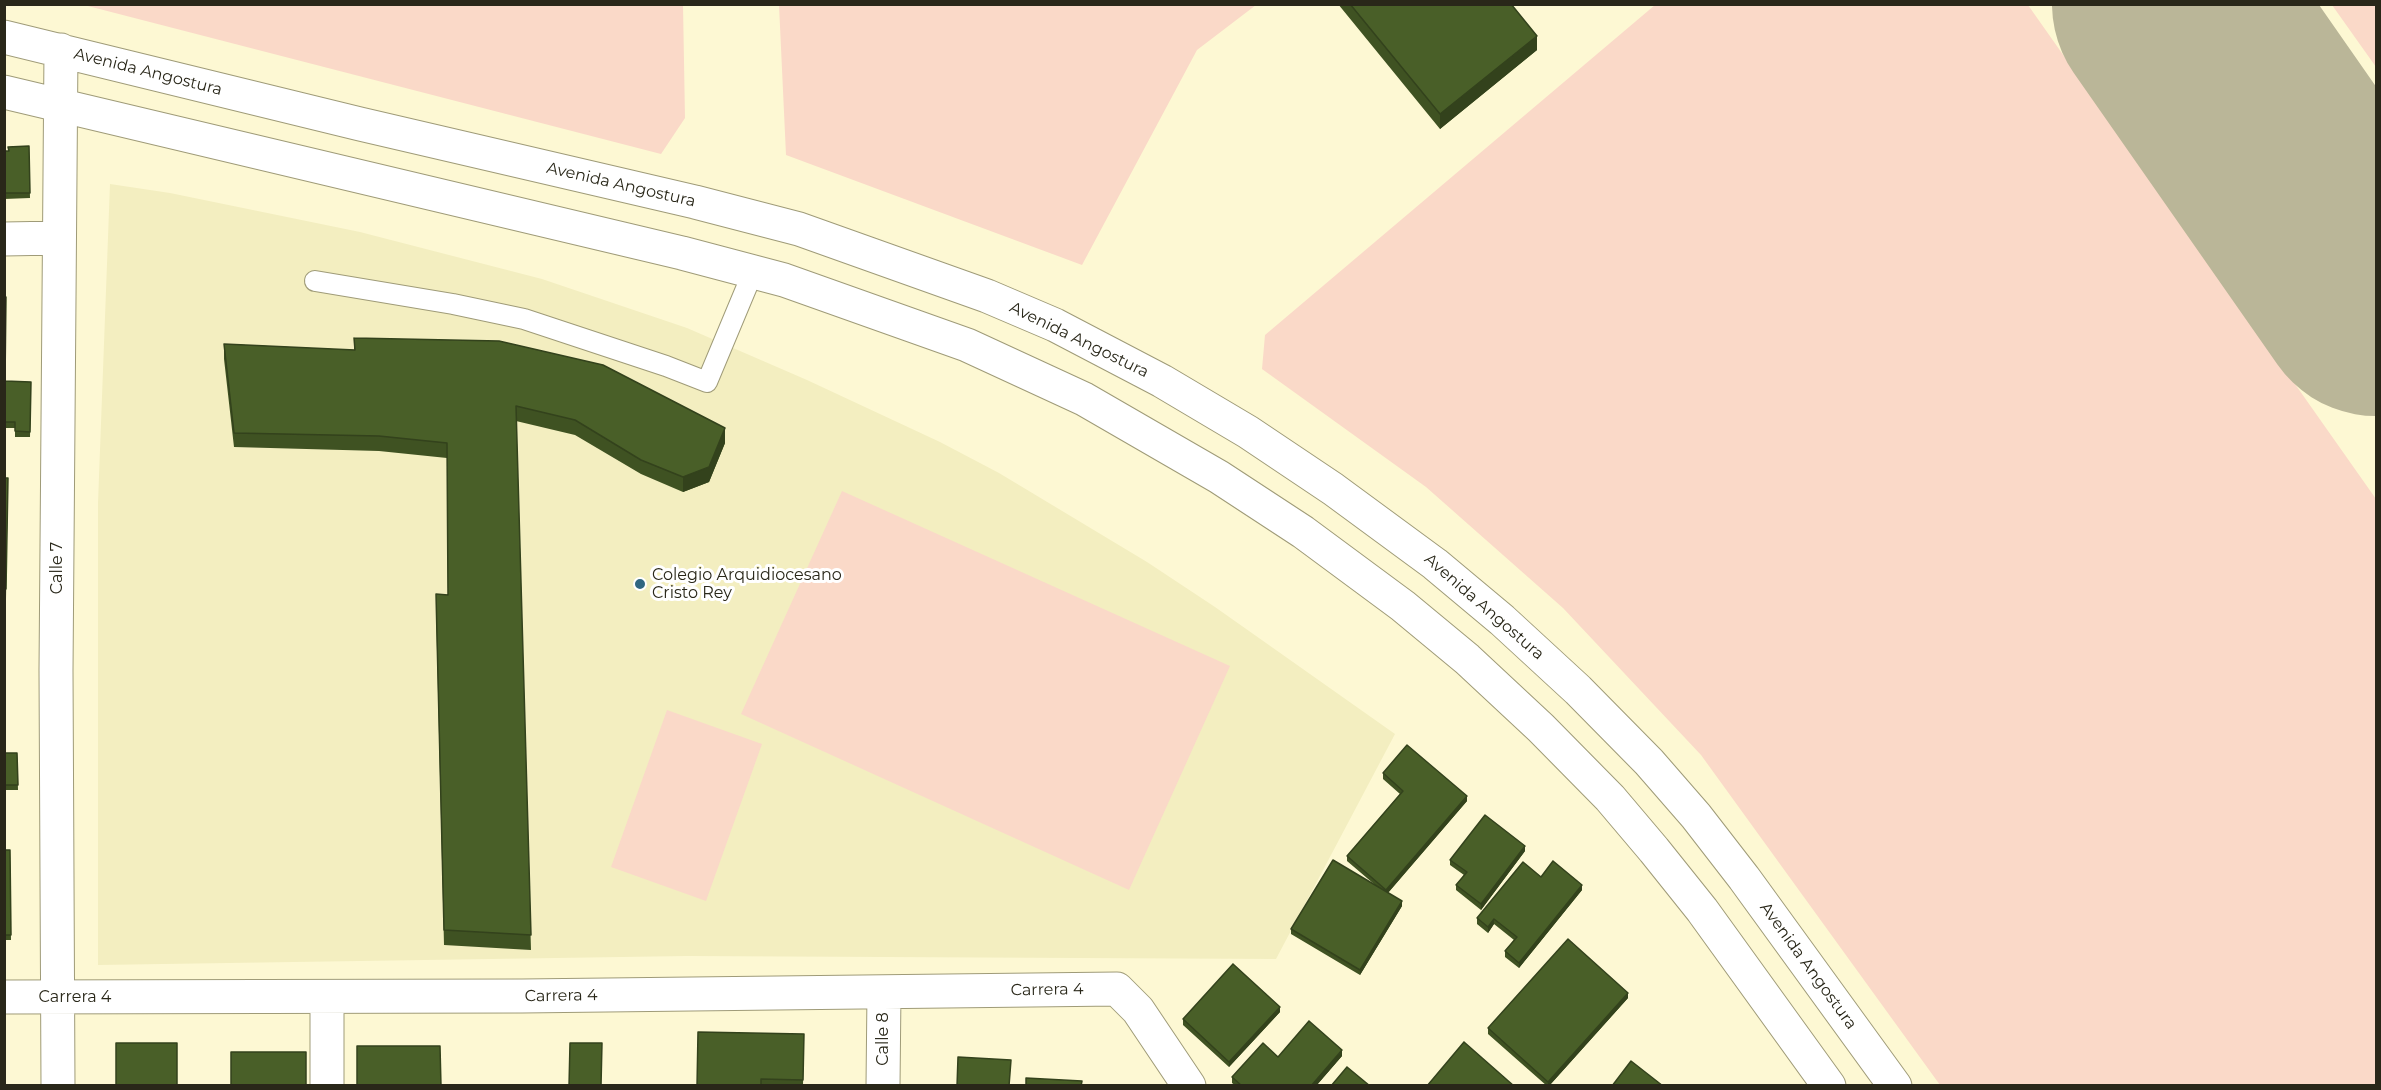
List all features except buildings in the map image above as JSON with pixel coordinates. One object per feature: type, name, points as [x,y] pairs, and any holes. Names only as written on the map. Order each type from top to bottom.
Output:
[{"type":"street","name":"Avenida Angostura","points":[[4,37],[695,202],[798,229],[996,300],[1055,325],[1162,381],[1248,432],[1334,489],[1436,564],[1502,620],[1578,690],[1649,762],[1696,816],[1744,878],[1895,1086]]},
{"type":"street","name":"Calle 7","points":[[58,1086],[56,659],[61,50]]},
{"type":"street","points":[[4,92],[753,272],[838,298],[967,345],[1084,399],[1219,477],[1303,532],[1403,606],[1467,659],[1533,720],[1610,798],[1702,910],[1829,1086]]},
{"type":"street","points":[[4,239],[59,238]]},
{"type":"street","name":"Carrera 4","points":[[4,998],[1117,989],[1138,1010],[1189,1086]]},
{"type":"street","name":"Calle 8","points":[[883,1086],[884,992]]},
{"type":"street","points":[[327,996],[327,1086]]},
{"type":"lane","points":[[315,281],[453,304],[524,319],[707,382],[753,272]]},
{"type":"shaded area","points":[[779,4],[1256,5],[1197,50],[1082,265],[786,155]]},
{"type":"shaded area","points":[[84,5],[683,5],[685,118],[661,154]]},
{"type":"shaded area","points":[[1655,5],[2028,5],[2376,499],[2376,1085],[1940,1085],[1701,755],[1563,608],[1426,487],[1262,369],[1265,335]]},
{"type":"shaded area","points":[[2332,5],[2376,5],[2376,67]]},
{"type":"shaded area","name":"Colegio Arquidiocesano Cristo Rey","points":[[110,184],[170,193],[360,232],[542,279],[687,328],[807,380],[940,442],[999,473],[1147,562],[1215,607],[1395,734],[1276,959],[687,956],[98,965],[98,503]]},
{"type":"shaded area","points":[[842,491],[1230,666],[1129,890],[741,714]]},
{"type":"shaded area","points":[[667,710],[762,744],[706,901],[611,867]]},
{"type":"runway","points":[[2172,4],[2376,296]]},
{"type":"place","name":"Colegio Arquidiocesano Cristo Rey","points":[[640,584]]}]
